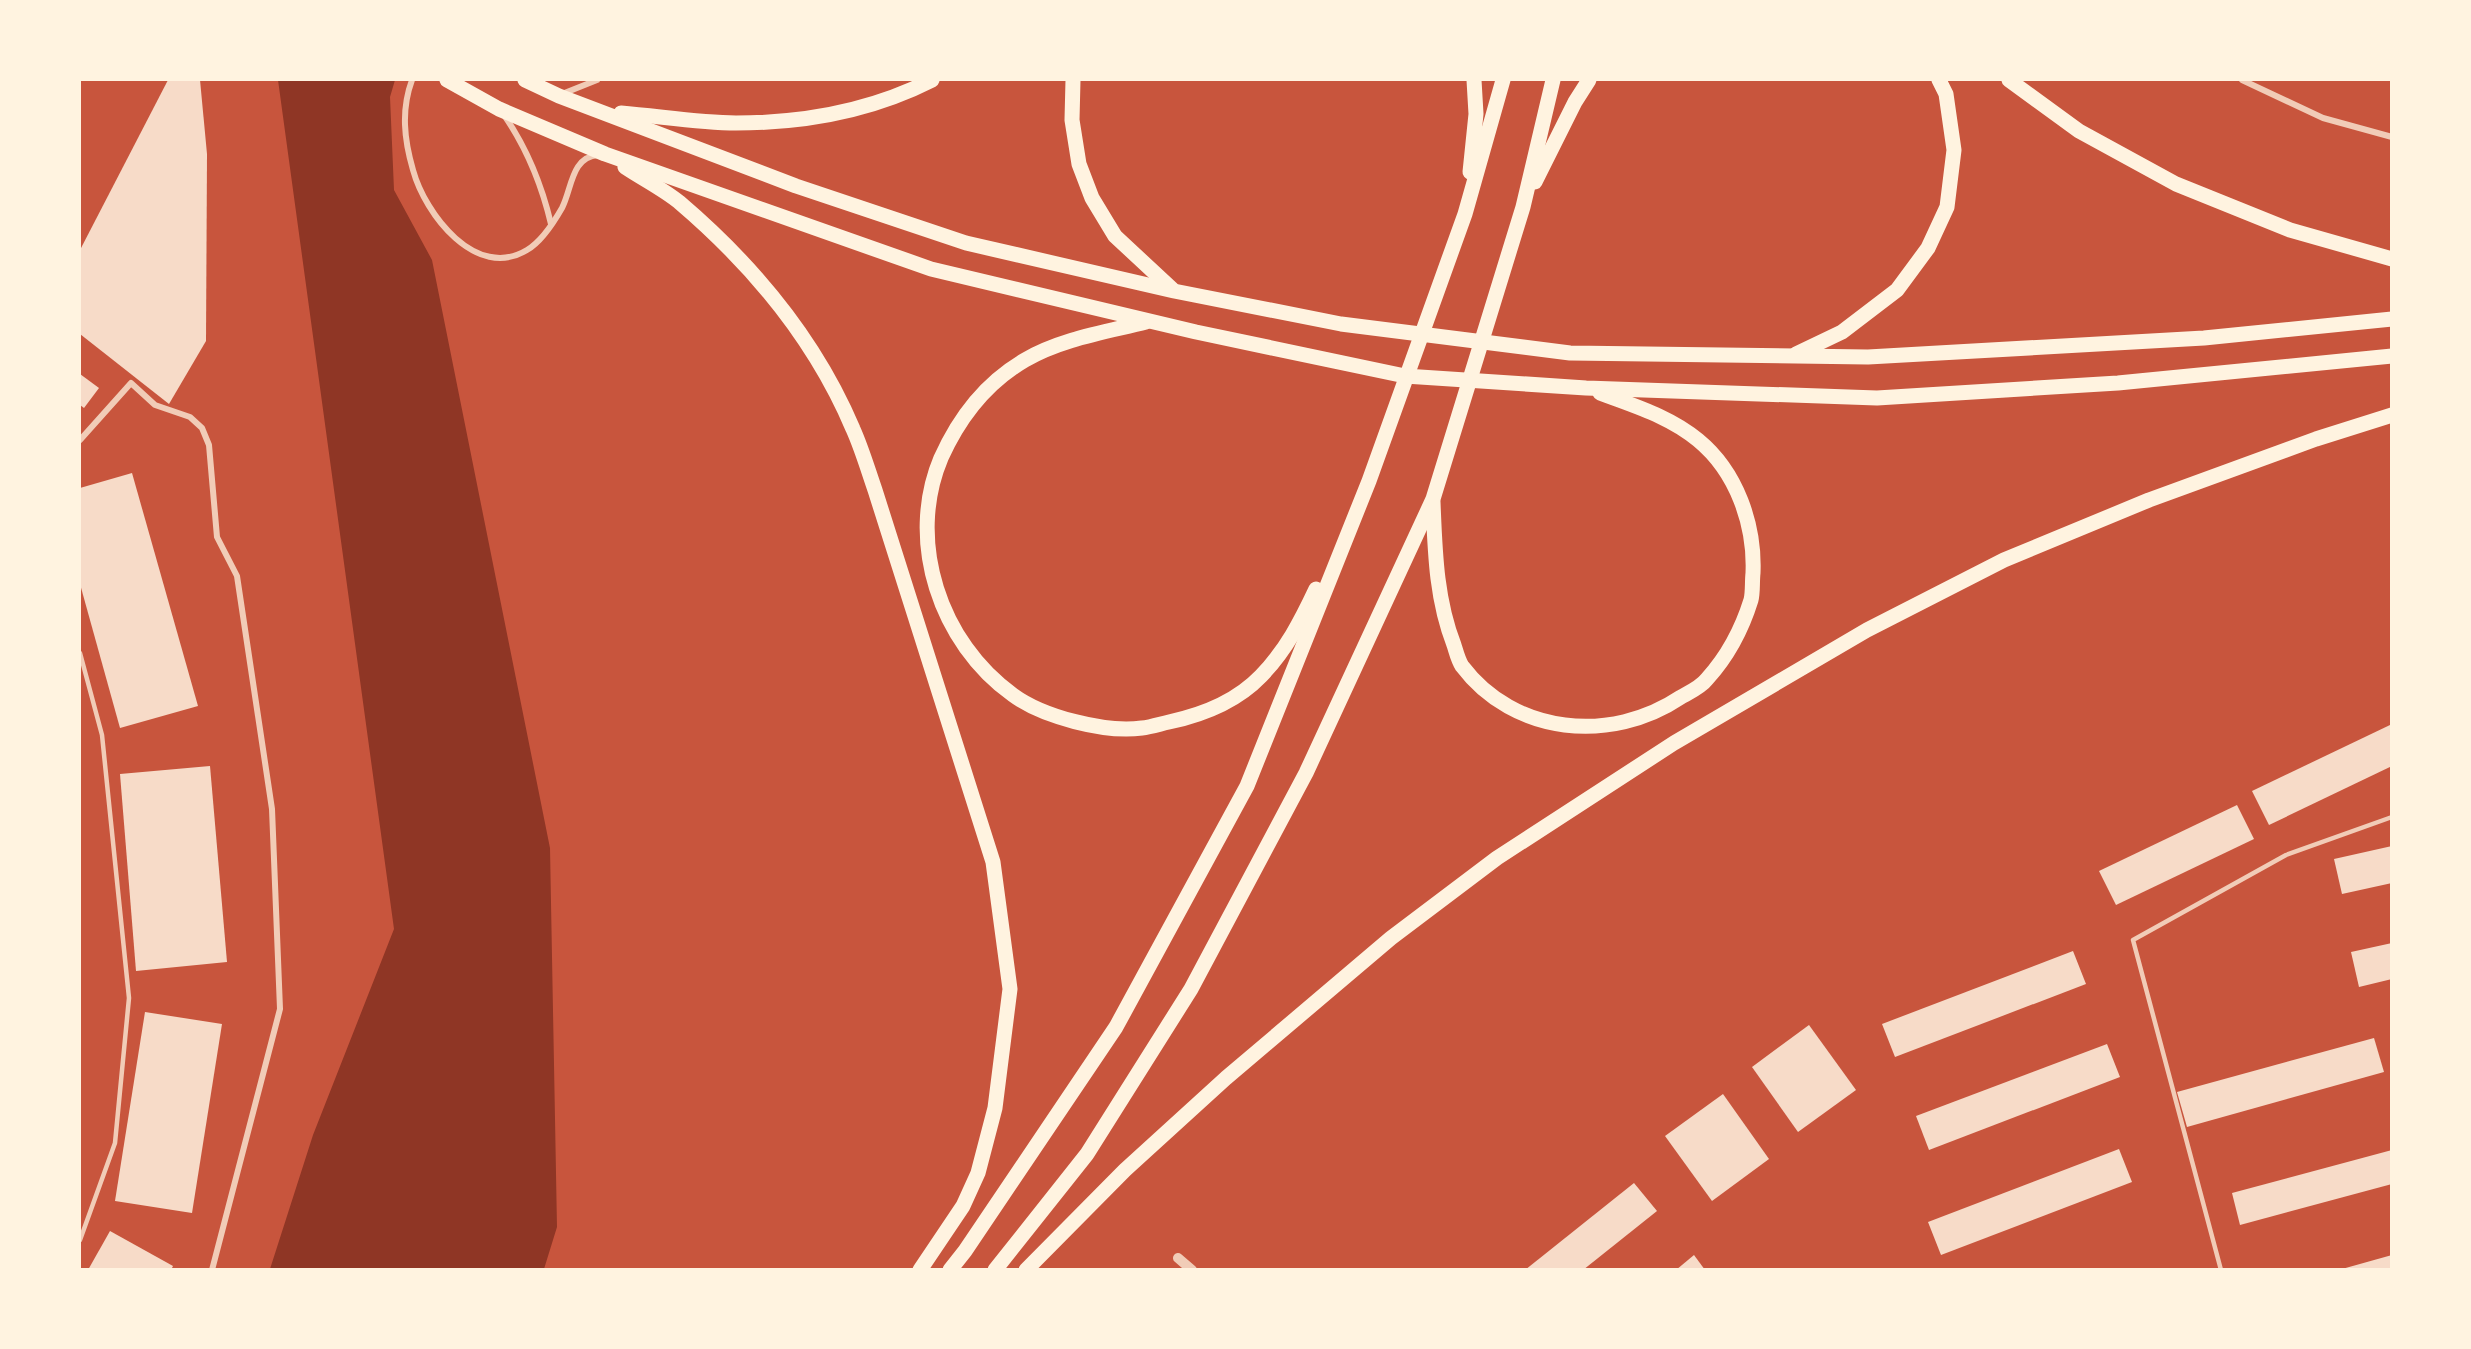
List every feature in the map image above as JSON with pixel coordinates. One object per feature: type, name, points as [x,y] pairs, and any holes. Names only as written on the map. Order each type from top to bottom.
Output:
[{"type":"highway","points":[[447,80],[499,109],[605,154],[931,269],[1150,321],[1405,376],[1586,388],[1877,398],[2118,382],[2391,356]]},
{"type":"highway","points":[[525,80],[559,96],[796,186],[966,243],[1174,291],[1341,324],[1570,353],[1868,357],[2204,338],[2391,319]]},
{"type":"highway","points":[[602,111],[734,123],[804,120],[861,108],[932,80]]},
{"type":"highway","points":[[1074,80],[1072,120],[1079,164],[1092,198],[1115,236],[1174,291]]},
{"type":"highway","points":[[1466,214],[1476,114],[1474,80]]},
{"type":"highway","points":[[950,1269],[965,1251],[1116,1027],[1247,786],[1369,481],[1466,214],[1503,80]]},
{"type":"highway","points":[[995,1269],[1087,1154],[1191,989],[1306,773],[1433,499],[1523,207],[1553,80]]},
{"type":"highway","points":[[1523,207],[1575,102],[1589,80]]},
{"type":"highway","points":[[1792,357],[1842,332],[1896,290],[1928,248],[1947,207],[1954,150],[1946,94],[1938,80]]},
{"type":"highway","points":[[2009,80],[2079,131],[2176,184],[2290,230],[2391,259]]},
{"type":"highway","points":[[605,154],[677,201],[741,261],[787,313],[826,374],[854,430],[875,490],[993,862],[1010,989],[995,1108],[978,1173],[963,1206],[920,1269]]},
{"type":"highway","points":[[1150,321],[1070,341],[1026,359],[994,383],[967,411],[948,442],[934,475],[926,515],[929,564],[945,614],[978,663],[1013,695],[1052,716],[1094,725],[1141,728],[1185,719],[1227,703],[1260,677],[1292,639],[1369,481]]},
{"type":"highway","points":[[1433,499],[1436,567],[1444,620],[1461,664],[1495,700],[1535,720],[1578,728],[1629,722],[1668,706],[1706,681],[1731,648],[1752,598],[1754,549],[1745,509],[1724,469],[1698,440],[1657,414],[1586,388]]},
{"type":"highway","points":[[1026,1269],[1150,1147],[1234,1071],[1391,938],[1497,858],[1674,743],[1867,630],[2004,560],[2149,500],[2316,439],[2391,415]]},
{"type":"street","points":[[412,80],[406,96],[405,117],[409,156],[421,191],[454,237],[465,248],[478,255],[512,258],[529,249],[541,239],[563,206],[569,184],[582,161],[593,155],[605,154]]},
{"type":"street","points":[[559,96],[597,80]]},
{"type":"street","points":[[2242,80],[2323,118],[2391,137]]},
{"type":"street","points":[[499,109],[515,132],[532,168],[545,199],[551,224]]},
{"type":"street","points":[[80,440],[131,383],[155,405],[190,417],[202,428],[209,445],[217,537],[237,576],[272,809],[280,1009],[212,1269]]},
{"type":"street","points":[[1178,1258],[1192,1269]]},
{"type":"lane","points":[[80,653],[102,735],[129,999],[115,1143],[80,1240]]},
{"type":"lane","points":[[2220,1269],[2133,940],[2286,855],[2391,817]]},
{"type":"shaded area","points":[[278,80],[395,80],[390,97],[394,190],[432,260],[550,848],[557,1227],[544,1269],[270,1269],[313,1135],[394,929]]},
{"type":"building","points":[[168,80],[200,80],[207,154],[206,341],[169,404],[80,334],[80,250]]},
{"type":"building","points":[[80,374],[99,388],[84,408],[80,405]]},
{"type":"building","points":[[132,473],[198,706],[120,728],[80,584],[80,488]]},
{"type":"building","points":[[2390,725],[2392,766],[2269,825],[2252,791]]},
{"type":"building","points":[[210,766],[227,962],[136,971],[120,774]]},
{"type":"building","points":[[2237,805],[2254,839],[2116,905],[2099,871]]},
{"type":"building","points":[[2392,846],[2392,883],[2342,894],[2334,859]]},
{"type":"building","points":[[2392,943],[2392,979],[2359,987],[2351,952]]},
{"type":"building","points":[[2073,951],[2086,984],[1895,1057],[1882,1024]]},
{"type":"building","points":[[145,1012],[222,1024],[192,1213],[115,1201]]},
{"type":"building","points":[[1809,1025],[1856,1090],[1798,1132],[1752,1067]]},
{"type":"building","points":[[2374,1038],[2384,1072],[2187,1127],[2177,1092]]},
{"type":"building","points":[[2107,1044],[2120,1077],[1929,1150],[1916,1116]]},
{"type":"building","points":[[1723,1094],[1769,1159],[1712,1201],[1665,1136]]},
{"type":"building","points":[[2119,1149],[2132,1182],[1941,1255],[1928,1222]]},
{"type":"building","points":[[2392,1150],[2392,1184],[2240,1225],[2232,1193]]},
{"type":"building","points":[[1634,1183],[1657,1211],[1583,1270],[1525,1270]]},
{"type":"building","points":[[110,1231],[173,1266],[171,1270],[88,1270]]},
{"type":"building","points":[[1694,1255],[1705,1270],[1676,1270]]},
{"type":"building","points":[[2392,1255],[2392,1270],[2342,1270],[2342,1269]]}]
